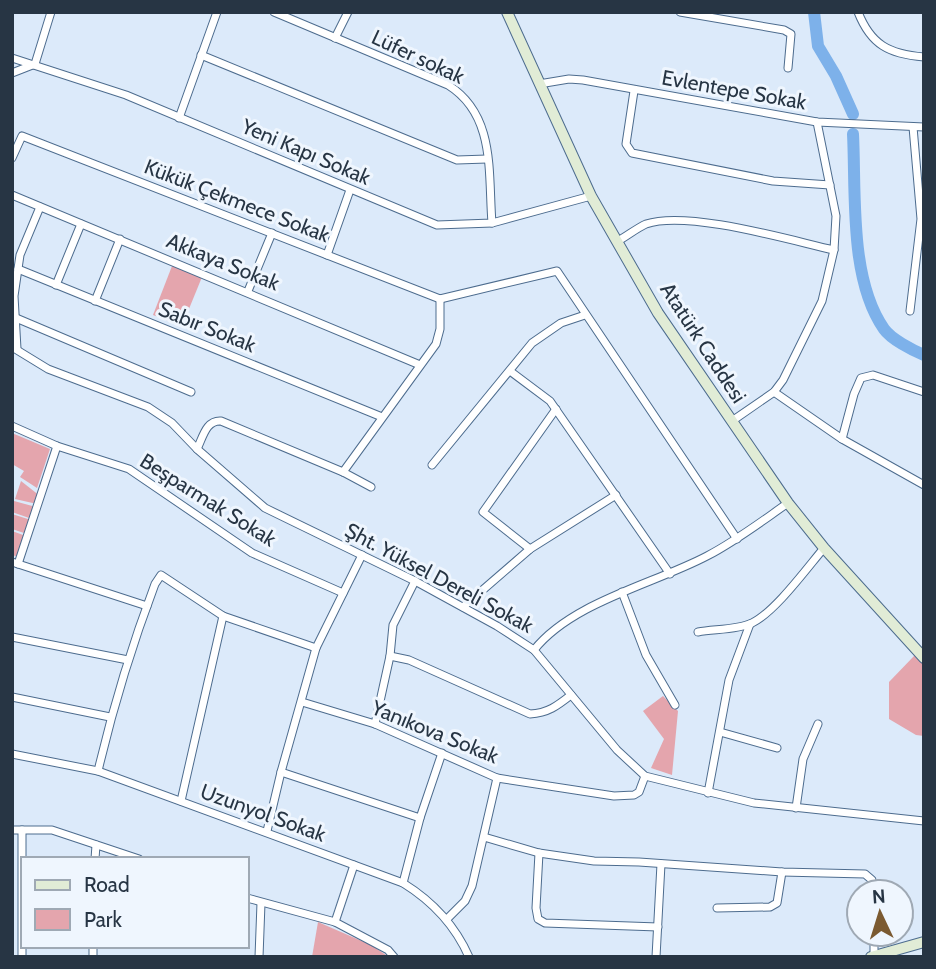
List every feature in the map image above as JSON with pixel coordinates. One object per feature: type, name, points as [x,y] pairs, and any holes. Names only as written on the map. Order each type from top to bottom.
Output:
[{"type":"main road","name":"Atatürk Caddesi","points":[[506,12],[591,195],[658,313],[788,503],[824,548],[924,658]]},
{"type":"main road","points":[[872,956],[924,942]]},
{"type":"street","points":[[12,73],[35,64],[51,12]]},
{"type":"street","points":[[179,118],[217,12]]},
{"type":"street","name":"Lüfer sokak","points":[[274,12],[448,85],[460,93],[475,110],[484,127],[492,223]]},
{"type":"street","points":[[335,38],[348,12]]},
{"type":"street","points":[[680,12],[784,30],[791,34],[788,68]]},
{"type":"street","points":[[858,12],[865,31],[883,47],[905,55],[924,57]]},
{"type":"street","points":[[201,55],[457,160],[487,159]]},
{"type":"street","name":"Yeni Kapı Sokak","points":[[12,58],[126,95],[437,225],[492,223],[591,195]]},
{"type":"street","name":"Evlentepe Sokak","points":[[539,84],[569,79],[583,80],[817,122],[924,127]]},
{"type":"street","points":[[634,91],[626,144],[632,153],[773,181],[830,185]]},
{"type":"street","points":[[732,421],[774,392],[783,380],[822,301],[834,250],[836,216],[817,122]]},
{"type":"street","points":[[910,310],[920,234],[921,191],[913,127]]},
{"type":"street","name":"Kükük Çekmece Sokak","points":[[12,158],[22,136],[440,299]]},
{"type":"street","points":[[327,255],[350,190]]},
{"type":"street","name":"Akkaya Sokak","points":[[12,195],[248,291],[420,365]]},
{"type":"street","points":[[15,348],[16,318],[13,295],[18,269],[16,253],[40,207]]},
{"type":"street","points":[[618,241],[646,225],[666,221],[713,224],[834,250]]},
{"type":"street","points":[[56,285],[81,224]]},
{"type":"street","points":[[248,291],[272,233]]},
{"type":"street","points":[[95,300],[120,239]]},
{"type":"street","name":"Sabır Sokak","points":[[18,269],[382,417]]},
{"type":"street","points":[[343,472],[436,344],[440,329],[440,299],[557,271],[737,539]]},
{"type":"street","points":[[432,465],[532,343],[551,328],[585,315]]},
{"type":"street","points":[[16,318],[191,392]]},
{"type":"street","name":"Şht. Yüksel Dereli Sokak","points":[[15,348],[48,369],[148,407],[172,423],[197,449],[265,508],[415,580],[534,650],[617,750],[645,776],[754,803],[924,821]]},
{"type":"street","points":[[510,371],[550,401],[670,574]]},
{"type":"street","points":[[842,439],[861,378],[873,374],[924,392]]},
{"type":"street","points":[[774,392],[842,439],[924,485]]},
{"type":"street","points":[[530,549],[483,512],[556,409]]},
{"type":"street","points":[[197,449],[209,424],[213,420],[220,421],[343,472],[372,487]]},
{"type":"street","name":"Beşparmak Sokak","points":[[12,426],[57,446],[129,470],[252,553],[343,593]]},
{"type":"street","points":[[57,446],[15,563],[147,606]]},
{"type":"street","points":[[463,607],[530,549],[616,495]]},
{"type":"street","points":[[534,650],[545,636],[622,592],[670,574],[737,539],[788,503]]},
{"type":"street","points":[[698,632],[750,625],[763,616],[824,548]]},
{"type":"street","points":[[267,831],[316,648],[362,555]]},
{"type":"street","points":[[98,771],[110,717],[128,660],[155,584],[162,575],[223,616],[316,648]]},
{"type":"street","points":[[375,724],[390,656],[393,625],[415,580]]},
{"type":"street","points":[[622,592],[646,655],[675,705]]},
{"type":"street","points":[[181,801],[223,616]]},
{"type":"street","points":[[708,793],[729,680],[750,625]]},
{"type":"street","points":[[12,637],[128,660]]},
{"type":"street","points":[[390,656],[409,660],[530,714],[555,708],[571,695]]},
{"type":"street","points":[[12,697],[110,717]]},
{"type":"street","name":"Yanıkova Sokak","points":[[302,702],[375,724],[497,778],[614,796],[634,795],[639,792],[645,776]]},
{"type":"street","points":[[796,807],[803,759],[818,724]]},
{"type":"street","points":[[720,732],[776,748]]},
{"type":"street","points":[[403,883],[420,818],[442,753]]},
{"type":"street","name":"Uzunyol Sokak","points":[[12,754],[98,771],[403,883],[447,919],[469,957]]},
{"type":"street","points":[[281,772],[420,818]]},
{"type":"street","points":[[447,919],[465,901],[472,886],[497,778]]},
{"type":"street","points":[[12,830],[52,830],[133,857]]},
{"type":"street","points":[[22,830],[22,857]]},
{"type":"street","points":[[484,837],[539,853],[594,861],[865,874],[870,878]]},
{"type":"street","points":[[95,857],[96,845]]},
{"type":"street","points":[[539,853],[536,908],[538,919],[545,923],[657,927]]},
{"type":"street","points":[[656,957],[661,864]]},
{"type":"street","points":[[334,922],[354,865]]},
{"type":"street","points":[[717,908],[770,907],[777,903],[782,872]]},
{"type":"street","points":[[248,898],[334,922],[388,950],[394,957]]},
{"type":"street","points":[[259,957],[261,903]]},
{"type":"green space","points":[[172,266],[202,277],[182,326],[153,315]]},
{"type":"green space","points":[[12,433],[50,449],[37,488],[20,477],[24,471],[12,464]]},
{"type":"green space","points":[[21,481],[40,496],[37,504],[15,499]]},
{"type":"green space","points":[[14,501],[36,507],[32,519],[12,512]]},
{"type":"green space","points":[[12,514],[31,520],[27,534],[12,529]]},
{"type":"green space","points":[[12,531],[26,536],[19,557],[12,555]]},
{"type":"green space","points":[[915,655],[924,662],[924,736],[916,735],[889,719],[889,682]]},
{"type":"green space","points":[[663,696],[678,711],[672,775],[651,768],[664,739],[643,711]]},
{"type":"green space","points":[[318,922],[371,945],[389,957],[312,957]]},
{"type":"waterway","points":[[814,12],[818,46],[836,76],[853,114]]},
{"type":"waterway","points":[[853,134],[857,235],[865,286],[873,309],[887,333],[924,355]]}]
